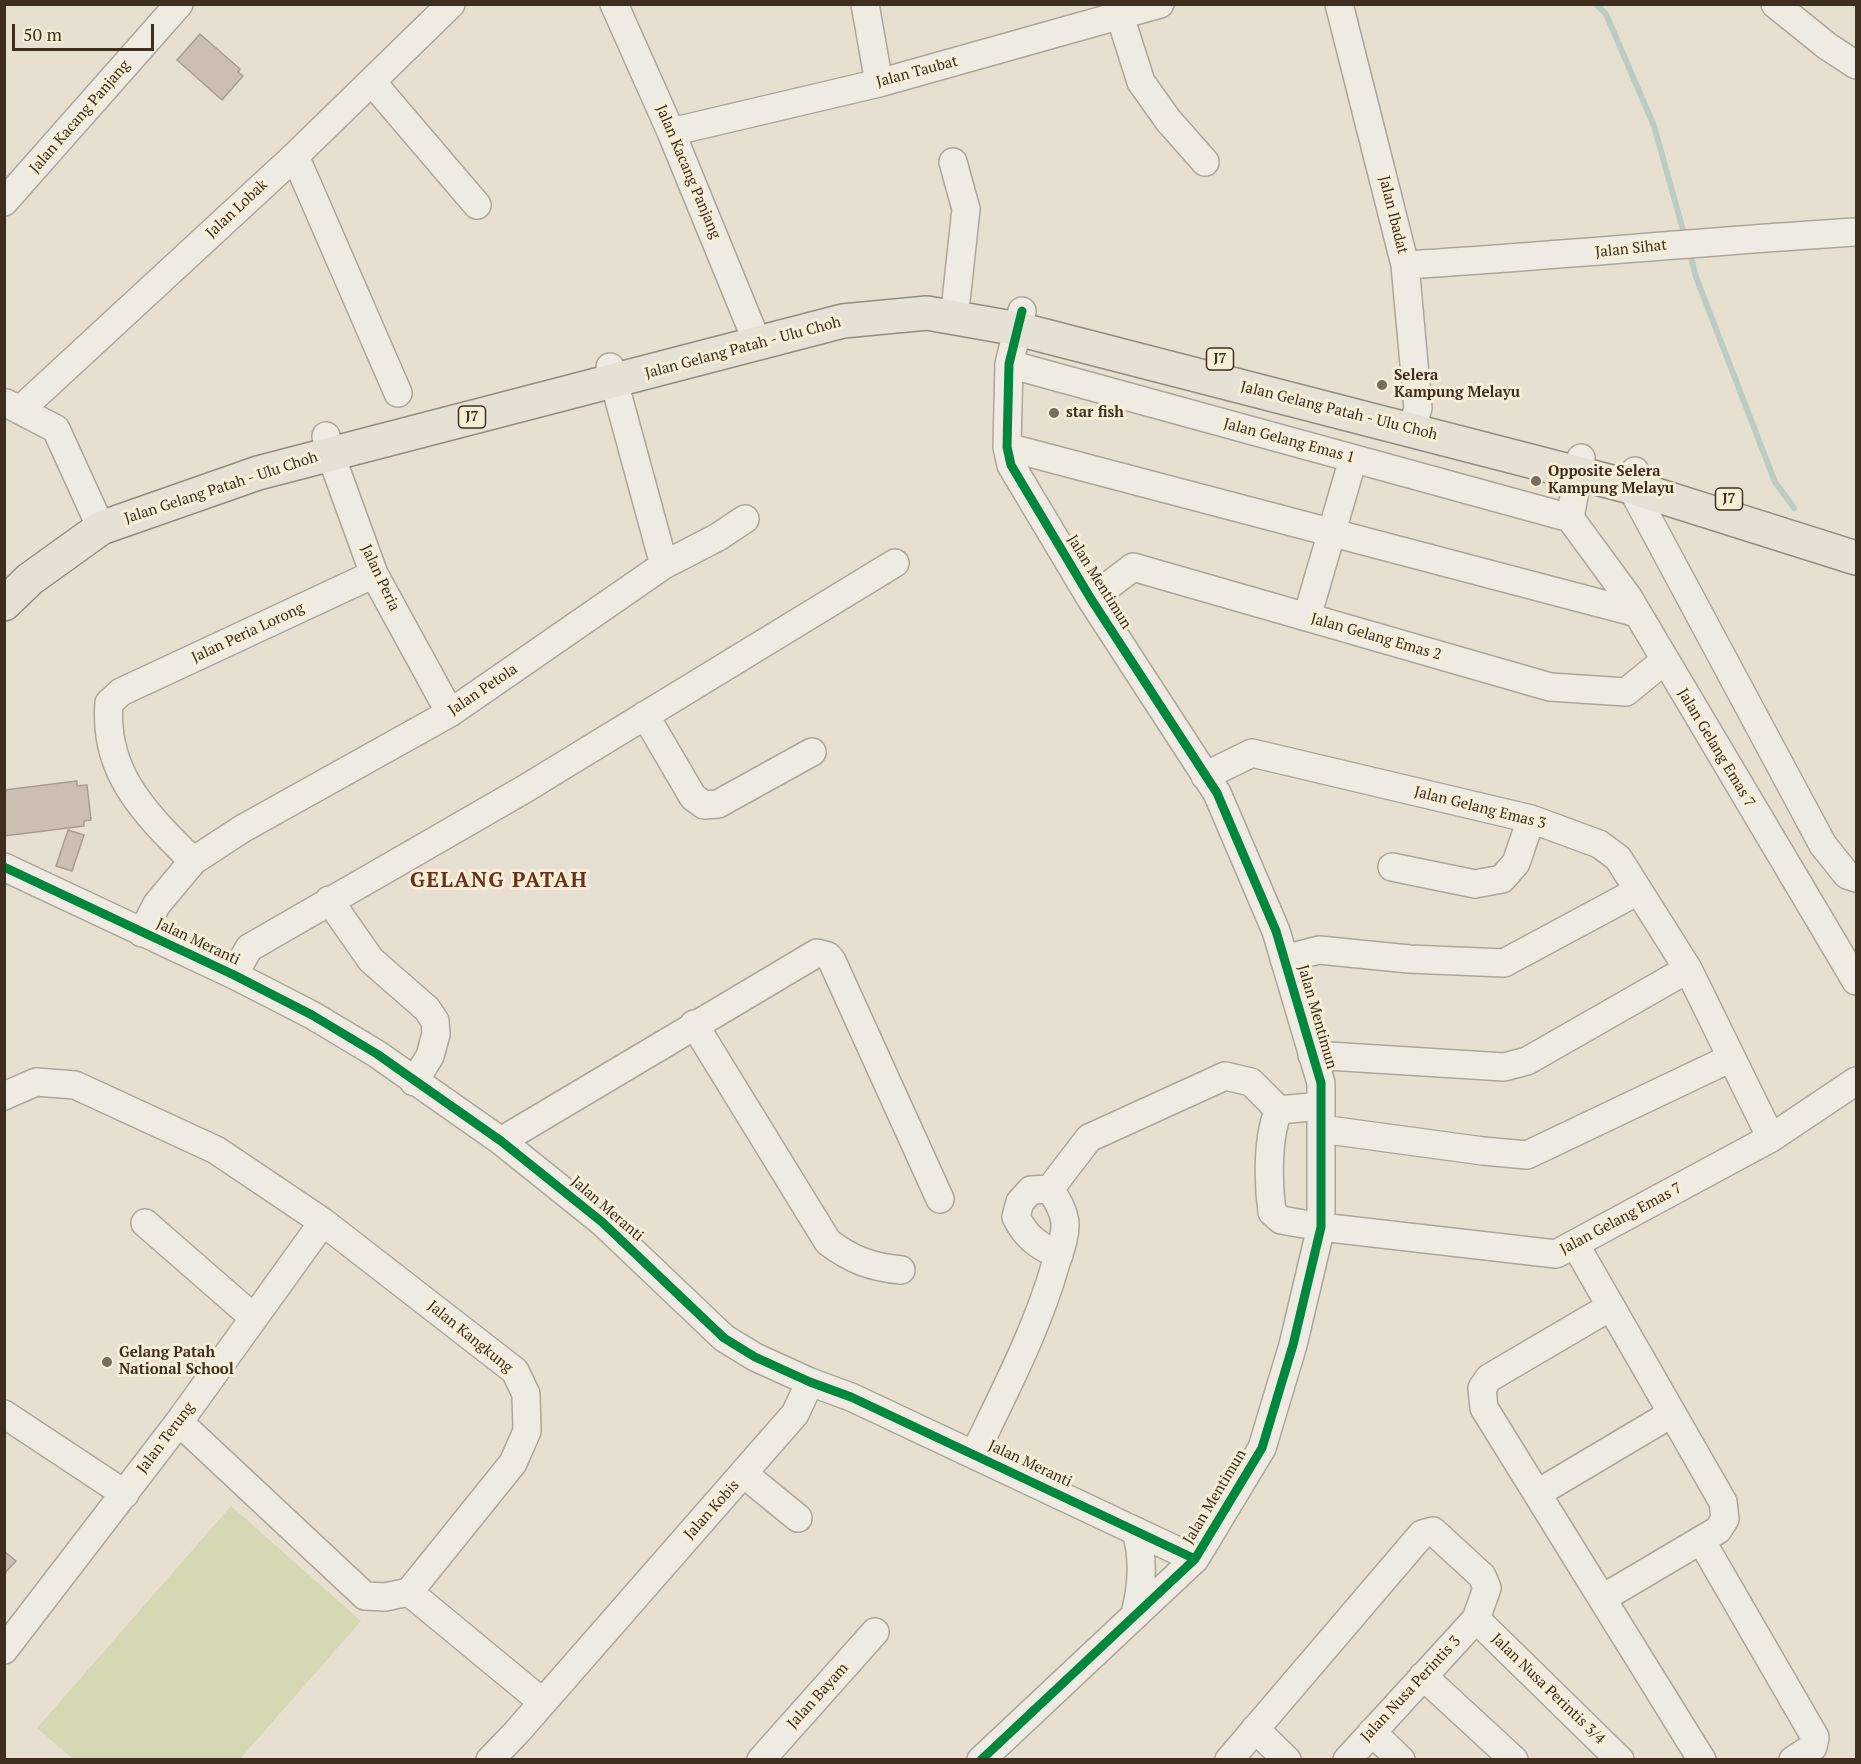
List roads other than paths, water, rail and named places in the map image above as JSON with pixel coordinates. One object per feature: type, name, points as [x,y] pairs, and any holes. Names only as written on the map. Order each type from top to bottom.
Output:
[{"type":"main road","name":"Jalan Gelang Patah - Ulu Choh","points":[[4,579],[18,565],[96,518],[239,458],[328,444],[612,375],[842,308],[928,296],[956,301],[1020,320],[1415,419],[1857,538]]},
{"type":"main road","name":"Jalan Gelang Patah - Ulu Choh","points":[[755,335],[843,321],[927,313],[1020,320]]},
{"type":"main road","name":"Jalan Gelang Patah - Ulu Choh","points":[[1633,479],[1857,558]]},
{"type":"main road","name":"Jalan Gelang Patah - Ulu Choh","points":[[4,604],[96,518]]},
{"type":"street","name":"Jalan Kacang Panjang","points":[[4,202],[179,4]]},
{"type":"street","name":"Jalan Lobak","points":[[12,406],[295,156],[451,4]]},
{"type":"street","name":"Jalan Kacang Panjang","points":[[614,4],[671,132],[755,335]]},
{"type":"street","points":[[865,4],[879,83]]},
{"type":"street","name":"Jalan Taubat","points":[[671,132],[879,83],[1160,4]]},
{"type":"street","name":"Jalan Ibadat","points":[[1339,4],[1405,265],[1415,419]]},
{"type":"street","points":[[1775,4],[1827,46],[1857,65]]},
{"type":"street","points":[[1120,16],[1141,82],[1168,120],[1206,162]]},
{"type":"street","points":[[372,82],[477,206]]},
{"type":"street","points":[[295,156],[398,393]]},
{"type":"street","points":[[953,162],[966,209],[956,301]]},
{"type":"street","name":"Jalan Sihat","points":[[1405,265],[1578,254],[1712,240],[1857,232]]},
{"type":"street","name":"Jalan Mentimun","points":[[981,1760],[1195,1558],[1262,1448],[1293,1345],[1321,1227],[1321,1083],[1276,932],[1217,793],[1090,598],[1011,465],[1007,447],[1009,364],[1020,320]]},
{"type":"street","name":"Jalan Gelang Emas 1","points":[[1009,364],[1570,518]]},
{"type":"street","points":[[612,375],[664,564]]},
{"type":"street","points":[[12,406],[56,429],[96,518]]},
{"type":"street","name":"Jalan Peria","points":[[328,444],[374,574],[450,713]]},
{"type":"street","points":[[1007,447],[1636,613]]},
{"type":"street","points":[[1307,617],[1353,459]]},
{"type":"street","points":[[1570,518],[1579,465]]},
{"type":"street","points":[[1633,479],[1823,846],[1847,875],[1857,878]]},
{"type":"street","name":"Jalan Gelang Emas 7","points":[[1570,518],[1636,613],[1857,981]]},
{"type":"street","name":"Jalan Petola","points":[[142,933],[157,904],[193,861],[242,829],[450,713],[664,564],[718,537],[745,519]]},
{"type":"street","points":[[234,975],[249,948],[523,790],[895,563]]},
{"type":"street","name":"Jalan Gelang Emas 2","points":[[1090,598],[1133,567],[1550,687],[1626,692],[1664,662]]},
{"type":"street","name":"Jalan Peria Lorong","points":[[193,861],[139,806],[112,753],[107,719],[109,703],[121,692],[374,574]]},
{"type":"street","points":[[645,715],[693,797],[704,805],[718,804],[813,752]]},
{"type":"street","name":"Jalan Gelang Emas 3","points":[[1205,776],[1252,753],[1531,819],[1599,844],[1618,858],[1688,969],[1771,1138]]},
{"type":"street","points":[[1392,867],[1475,884],[1502,879],[1516,863],[1531,819]]},
{"type":"street","name":"Jalan Meranti","points":[[4,867],[234,975],[312,1015],[377,1054],[501,1141],[602,1222],[724,1338],[755,1357],[810,1383],[851,1397],[1195,1558]]},
{"type":"street","points":[[1284,959],[1319,950],[1410,959],[1504,963],[1638,891]]},
{"type":"street","points":[[329,900],[371,960],[427,1009],[435,1021],[436,1034],[429,1056],[414,1082]]},
{"type":"street","points":[[501,1141],[694,1024],[817,953],[828,956],[940,1198]]},
{"type":"street","points":[[1312,1055],[1504,1067],[1527,1061],[1688,969]]},
{"type":"street","points":[[694,1024],[828,1242],[850,1258],[874,1267],[901,1270]]},
{"type":"street","points":[[1059,1255],[1041,1247],[1024,1232],[1016,1217],[1020,1202],[1031,1190],[1050,1189],[1089,1138],[1225,1076],[1251,1082],[1279,1110],[1527,1155],[1731,1058]]},
{"type":"street","name":"Jalan Gelang Emas 7","points":[[1279,1110],[1273,1123],[1269,1194],[1272,1212],[1281,1220],[1321,1227],[1556,1254],[1771,1138],[1857,1081]]},
{"type":"street","name":"Jalan Kangkung","points":[[4,1096],[36,1082],[75,1085],[216,1150],[323,1222],[515,1371],[526,1394],[527,1431],[513,1463],[409,1592]]},
{"type":"street","points":[[974,1455],[1020,1358],[1047,1294],[1059,1255],[1065,1225],[1062,1206],[1050,1189]]},
{"type":"street","name":"Jalan Terung","points":[[4,1650],[179,1422],[323,1222]]},
{"type":"street","points":[[145,1223],[254,1318]]},
{"type":"street","points":[[1575,1244],[1723,1502],[1725,1519],[1718,1530],[1603,1598]]},
{"type":"street","points":[[1610,1306],[1489,1378],[1482,1389],[1484,1408],[1702,1760]]},
{"type":"street","name":"Jalan Kobis","points":[[490,1760],[795,1414],[810,1383]]},
{"type":"street","points":[[4,1414],[124,1494]]},
{"type":"street","points":[[1538,1492],[1671,1414]]},
{"type":"street","points":[[179,1422],[365,1596],[386,1597],[409,1592],[542,1701]]},
{"type":"street","points":[[744,1474],[798,1518]]},
{"type":"street","points":[[1135,1614],[1141,1590],[1142,1553],[1136,1531]]},
{"type":"street","points":[[1229,1760],[1422,1534],[1434,1531],[1482,1576],[1487,1588],[1476,1619]]},
{"type":"street","points":[[1701,1540],[1815,1737],[1813,1747],[1793,1760]]},
{"type":"street","name":"Jalan Nusa Perintis 3","points":[[1347,1760],[1476,1619]]},
{"type":"street","name":"Jalan Nusa Perintis 3/4","points":[[1476,1619],[1620,1760]]},
{"type":"street","name":"Jalan Bayam","points":[[761,1760],[875,1632]]},
{"type":"street","points":[[1423,1676],[1514,1760]]},
{"type":"street","points":[[1255,1729],[1287,1760]]},
{"type":"street","points":[[1372,1732],[1401,1760]]},
{"type":"waterway","points":[[1596,4],[1606,14],[1654,126],[1685,237]]},
{"type":"waterway","points":[[1689,250],[1696,277],[1775,482],[1794,508]]},
{"type":"place","name":"Selera Kampung Melayu","points":[[1382,385]]},
{"type":"place","name":"star fish","points":[[1054,413]]},
{"type":"place","name":"Opposite Selera Kampung Melayu","points":[[1536,481]]},
{"type":"place","name":"Gelang Patah National School","points":[[107,1362]]},
{"type":"district","name":"GELANG PATAH","points":[[499,881]]}]
